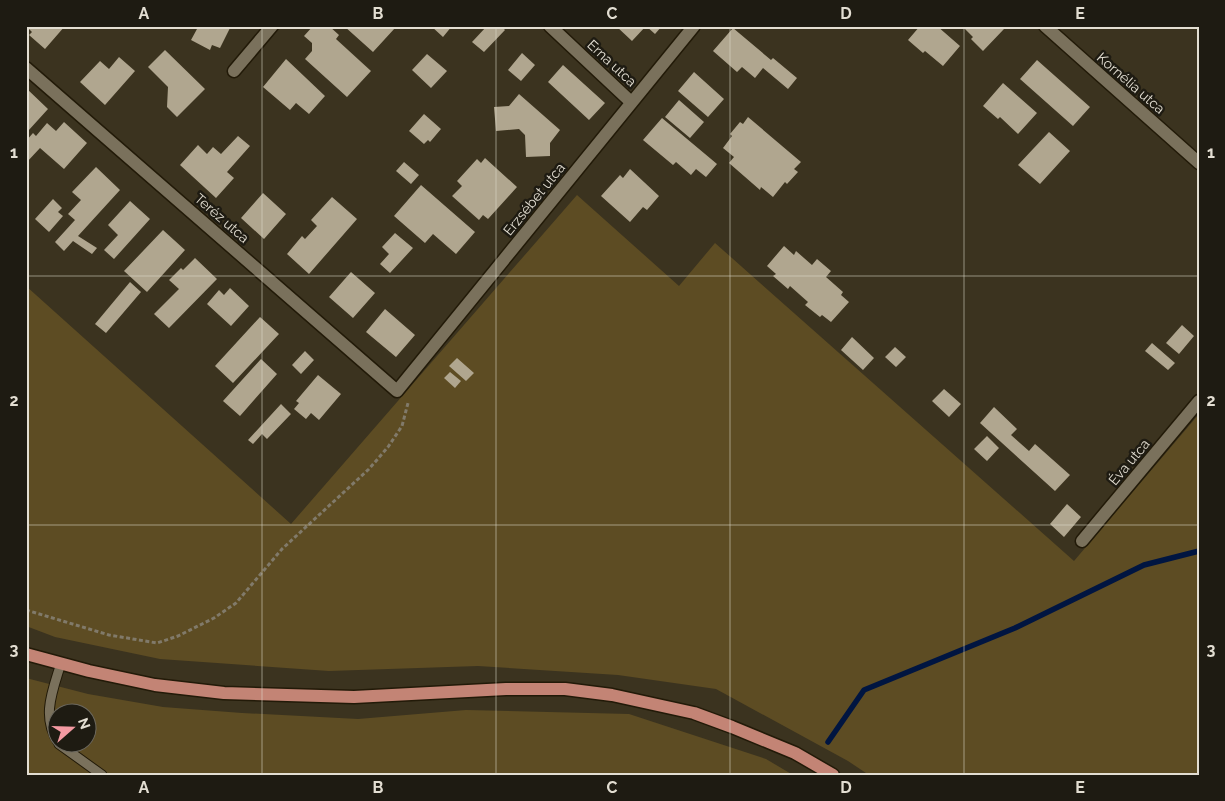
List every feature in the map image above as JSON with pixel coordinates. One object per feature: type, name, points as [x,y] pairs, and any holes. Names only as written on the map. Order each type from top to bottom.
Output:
[{"type":"main road","points":[[26,654],[155,685],[224,692],[354,698],[506,689],[565,689],[612,695],[694,714],[732,727],[795,753],[833,775]]},
{"type":"street","points":[[234,71],[272,26]]},
{"type":"street","name":"Erna utca","points":[[550,26],[631,102]]},
{"type":"street","name":"Erzsébet utca","points":[[397,391],[694,26]]},
{"type":"street","name":"Kornélia utca","points":[[1045,26],[1199,163]]},
{"type":"street","name":"Teréz utca","points":[[26,68],[397,391]]},
{"type":"street","name":"Éva utca","points":[[1082,541],[1199,401]]},
{"type":"lane","points":[[50,704],[61,663]]},
{"type":"lane","points":[[73,754],[102,775]]},
{"type":"path","points":[[26,610],[109,635],[157,643],[178,636],[214,618],[236,603],[282,549],[369,469],[388,447],[402,426],[408,402],[397,391]]},
{"type":"shaded area","points":[[577,195],[679,286],[715,243],[1074,561],[1199,414],[1199,775],[869,775],[848,761],[716,689],[618,675],[478,666],[329,671],[160,659],[55,637],[26,626],[26,286],[291,524]]},
{"type":"shaded area","points":[[26,678],[88,694],[163,707],[242,713],[358,719],[466,710],[629,714],[766,759],[793,775],[26,775]]},
{"type":"building","points":[[26,26],[65,26],[45,49],[29,35],[32,32]]},
{"type":"building","points":[[192,26],[231,26],[220,48],[212,45],[210,50],[191,40],[197,29]]},
{"type":"building","points":[[313,26],[329,26],[339,35],[336,39],[371,71],[347,97],[305,59],[312,51],[312,43],[304,36]]},
{"type":"building","points":[[344,26],[392,26],[395,28],[373,52]]},
{"type":"building","points":[[431,26],[452,26],[443,37]]},
{"type":"building","points":[[487,26],[501,26],[505,30],[484,52],[472,42]]},
{"type":"building","points":[[616,26],[646,26],[632,41]]},
{"type":"building","points":[[646,26],[662,26],[655,34]]},
{"type":"building","points":[[920,26],[937,26],[960,46],[943,66],[908,40]]},
{"type":"building","points":[[962,26],[1001,26],[1004,29],[983,51]]},
{"type":"building","points":[[733,28],[771,60],[773,58],[797,78],[788,89],[763,68],[755,78],[742,67],[737,72],[713,51]]},
{"type":"building","points":[[165,50],[205,89],[177,117],[167,107],[168,87],[148,67]]},
{"type":"building","points":[[522,53],[535,65],[521,81],[508,70]]},
{"type":"building","points":[[427,54],[447,71],[431,88],[412,70]]},
{"type":"building","points":[[119,57],[135,71],[105,105],[80,82],[100,61],[109,69]]},
{"type":"building","points":[[286,59],[325,96],[309,114],[296,103],[290,110],[263,87]]},
{"type":"building","points":[[1037,60],[1090,107],[1073,126],[1020,79]]},
{"type":"building","points":[[563,65],[605,103],[589,120],[548,82]]},
{"type":"building","points":[[694,72],[724,99],[708,117],[678,91]]},
{"type":"building","points":[[1003,83],[1037,113],[1018,134],[1000,117],[998,119],[983,106]]},
{"type":"building","points":[[26,88],[48,109],[28,131],[26,130]]},
{"type":"building","points":[[519,94],[560,130],[550,143],[550,156],[526,157],[525,135],[519,129],[496,131],[494,107],[509,106]]},
{"type":"building","points":[[679,100],[704,122],[690,138],[665,117]]},
{"type":"building","points":[[424,114],[441,129],[430,142],[428,140],[424,144],[409,131]]},
{"type":"building","points":[[748,117],[801,162],[794,169],[798,172],[787,184],[785,182],[773,197],[761,187],[760,190],[729,163],[734,157],[723,148],[732,136],[730,134],[740,122],[743,124]]},
{"type":"building","points":[[662,118],[717,164],[706,177],[696,169],[691,175],[676,162],[673,165],[643,140]]},
{"type":"building","points":[[64,122],[87,143],[64,169],[40,148],[26,163],[26,141],[33,133],[36,136],[47,123],[56,131]]},
{"type":"building","points":[[1049,132],[1070,151],[1040,184],[1018,165]]},
{"type":"building","points":[[238,136],[250,146],[227,172],[234,178],[216,198],[180,165],[198,145],[207,154],[213,147],[221,154]]},
{"type":"building","points":[[485,158],[517,187],[488,219],[483,215],[479,220],[452,196],[462,186],[457,181],[477,159],[481,163]]},
{"type":"building","points":[[404,162],[419,175],[411,184],[396,171]]},
{"type":"building","points":[[96,167],[120,190],[78,236],[97,248],[92,254],[73,241],[64,251],[55,242],[75,220],[68,214],[81,200],[72,192]]},
{"type":"building","points":[[630,169],[659,196],[647,210],[643,207],[630,222],[601,196],[620,175],[623,178]]},
{"type":"building","points":[[421,185],[475,232],[456,254],[433,234],[425,243],[394,216]]},
{"type":"building","points":[[263,193],[286,214],[264,239],[241,218]]},
{"type":"building","points":[[332,197],[357,219],[309,274],[287,254],[302,236],[305,239],[317,226],[311,220]]},
{"type":"building","points":[[53,199],[62,208],[58,212],[63,216],[49,232],[35,219]]},
{"type":"building","points":[[130,201],[150,219],[114,259],[104,250],[118,235],[108,225]]},
{"type":"building","points":[[163,230],[185,250],[147,292],[124,271]]},
{"type":"building","points":[[395,233],[413,248],[390,273],[380,264],[389,254],[382,247]]},
{"type":"building","points":[[784,246],[794,255],[796,251],[812,265],[817,259],[831,271],[826,277],[843,292],[841,295],[849,302],[831,322],[822,315],[820,317],[805,305],[808,302],[790,286],[788,289],[773,276],[776,274],[767,266]]},
{"type":"building","points":[[195,258],[217,279],[169,328],[154,314],[179,289],[169,280]]},
{"type":"building","points":[[351,272],[375,293],[353,318],[329,297]]},
{"type":"building","points":[[130,282],[141,292],[106,333],[95,324]]},
{"type":"building","points":[[230,288],[249,306],[231,326],[207,304],[219,290],[224,295]]},
{"type":"building","points":[[385,309],[415,335],[396,357],[366,332]]},
{"type":"building","points":[[260,317],[279,334],[233,383],[215,366]]},
{"type":"building","points":[[1182,325],[1194,336],[1179,354],[1166,343]]},
{"type":"building","points":[[852,337],[874,358],[863,370],[841,350]]},
{"type":"building","points":[[1152,343],[1175,363],[1168,370],[1145,351]]},
{"type":"building","points":[[895,347],[906,357],[896,367],[885,357]]},
{"type":"building","points":[[305,351],[314,360],[301,374],[292,365]]},
{"type":"building","points":[[457,358],[474,373],[466,381],[449,366]]},
{"type":"building","points":[[261,359],[277,374],[240,416],[223,401]]},
{"type":"building","points":[[450,372],[461,381],[455,388],[444,378]]},
{"type":"building","points":[[318,375],[341,394],[319,420],[311,413],[306,419],[294,409],[299,403],[296,401]]},
{"type":"building","points":[[944,389],[961,404],[949,417],[932,401]]},
{"type":"building","points":[[281,404],[291,414],[267,439],[262,434],[253,444],[248,440]]},
{"type":"building","points":[[994,407],[1017,429],[1011,435],[1029,451],[1035,444],[1070,475],[1055,491],[980,423]]},
{"type":"building","points":[[987,436],[999,448],[987,461],[974,449]]},
{"type":"building","points":[[1067,504],[1081,517],[1064,537],[1050,524]]},
{"type":"waterway","points":[[828,742],[864,690],[1015,628],[1144,565],[1199,551]]}]
